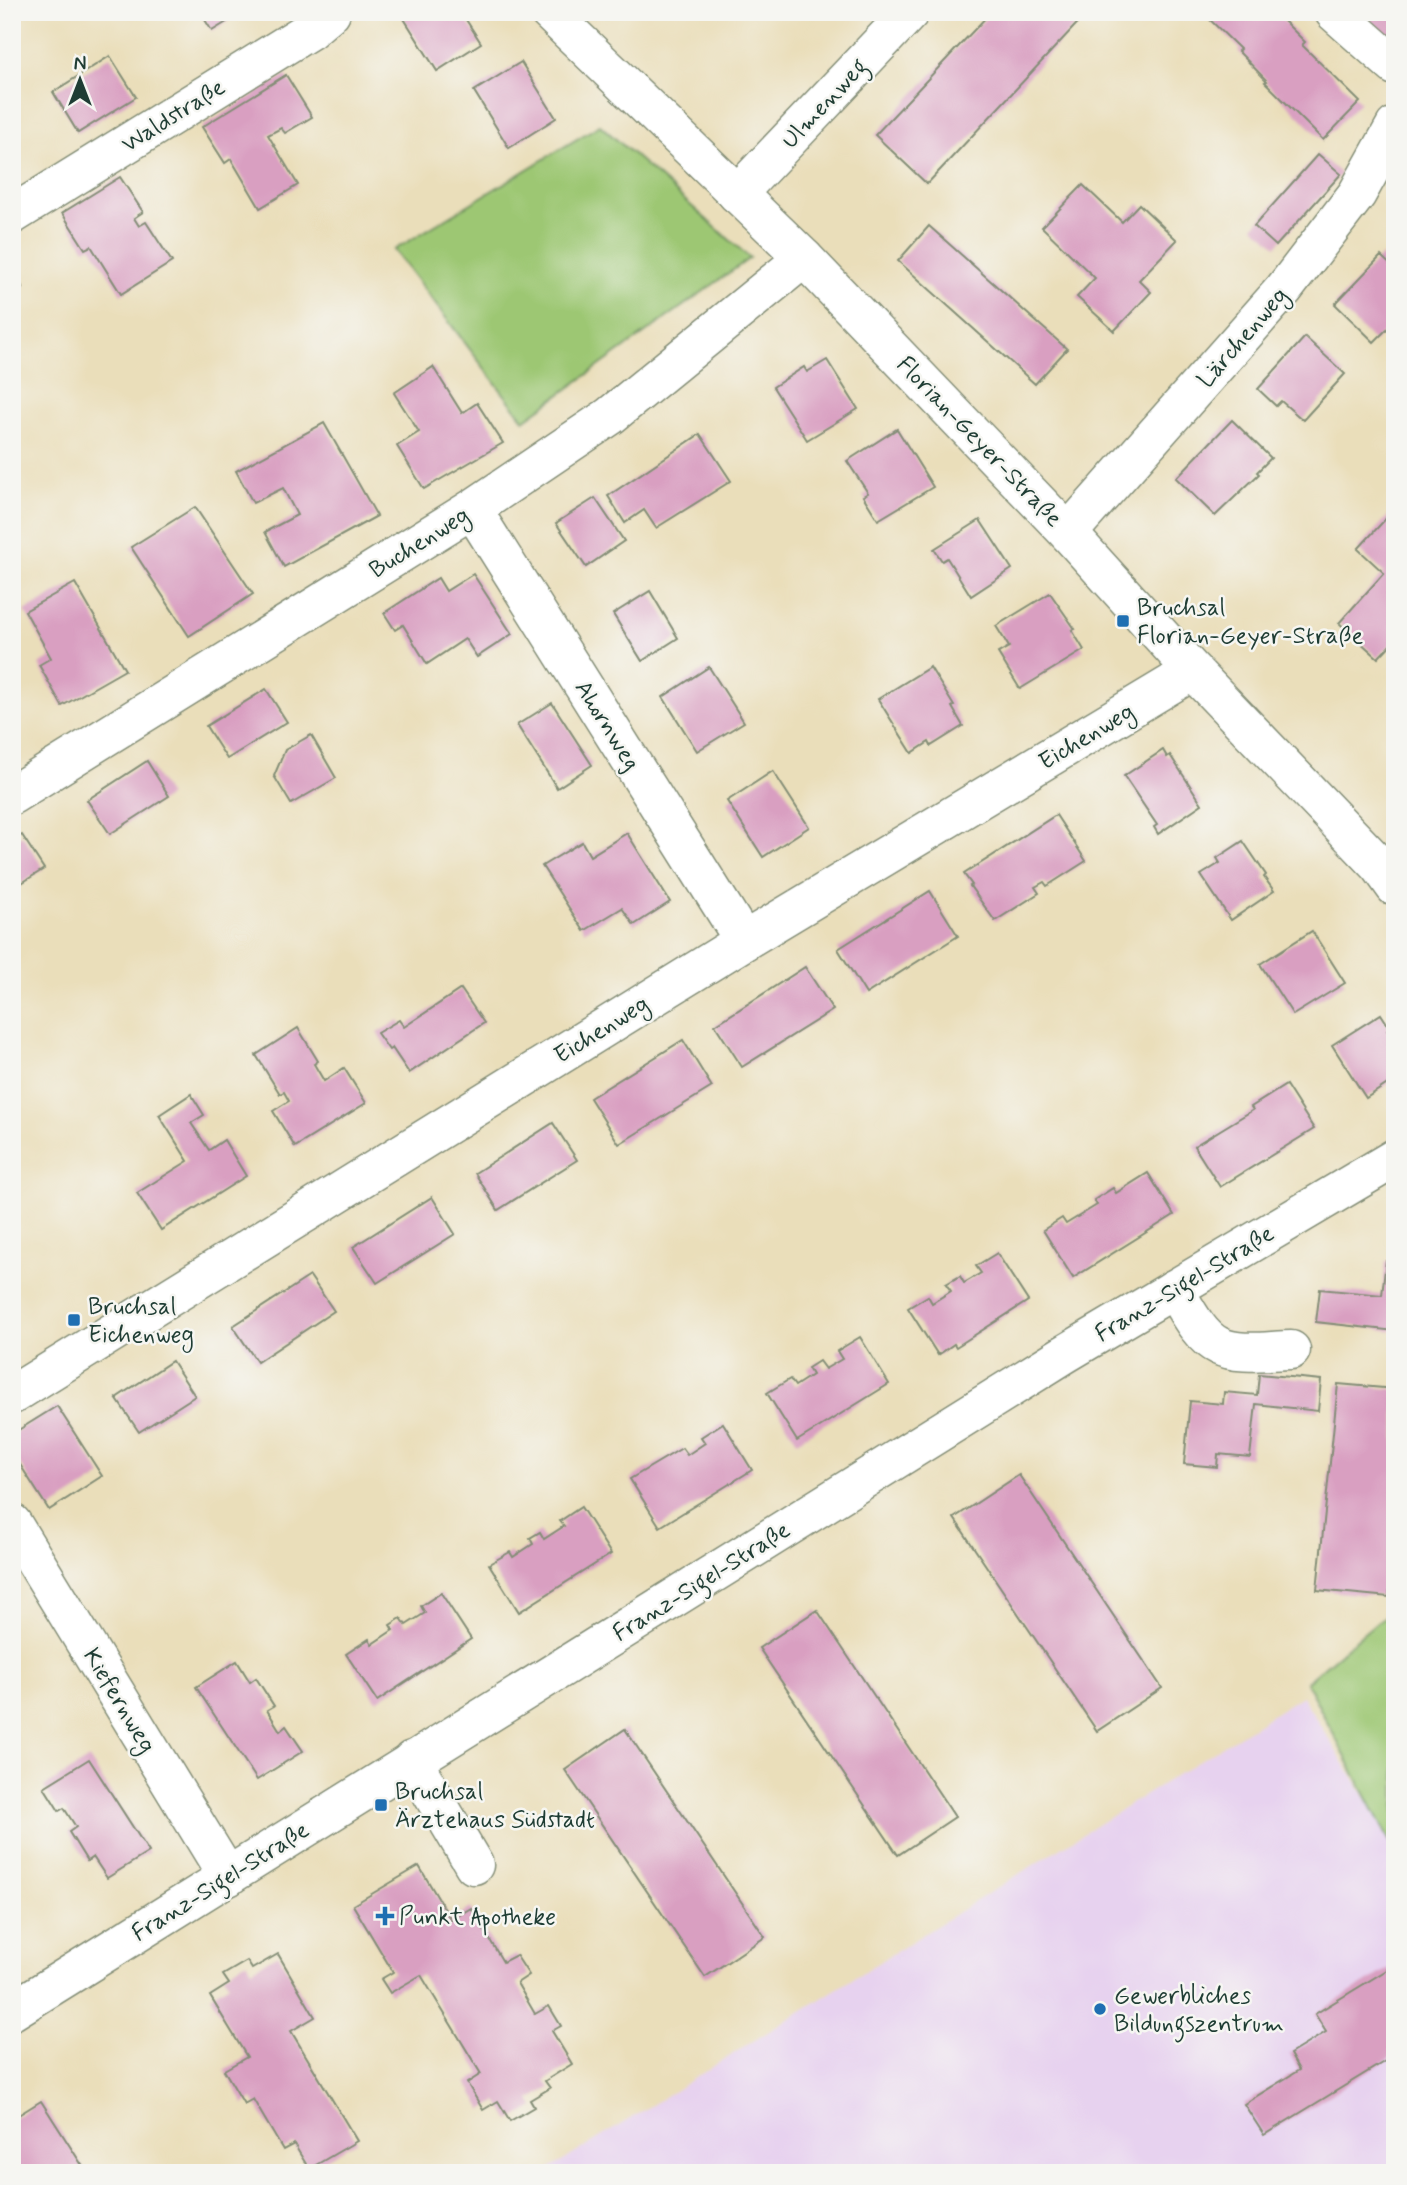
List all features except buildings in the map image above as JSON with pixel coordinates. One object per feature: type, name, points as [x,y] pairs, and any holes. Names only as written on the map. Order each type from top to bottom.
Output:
[{"type":"street","name":"Waldstraße","points":[[12,215],[310,30],[331,12]]},
{"type":"street","name":"Florian-Geyer-Straße","points":[[549,12],[804,258],[1068,533],[1193,671],[1390,868]]},
{"type":"street","name":"Ulmenweg","points":[[737,194],[910,12]]},
{"type":"street","points":[[1334,12],[1395,66]]},
{"type":"street","name":"Lärchenweg","points":[[1068,533],[1284,289],[1357,194],[1395,126]]},
{"type":"street","name":"Buchenweg","points":[[12,795],[472,509],[610,416],[804,258]]},
{"type":"street","name":"Ahornweg","points":[[472,509],[744,941]]},
{"type":"street","name":"Eichenweg","points":[[12,1395],[744,941],[1193,671]]},
{"type":"street","name":"Franz-Sigel-Straße","points":[[12,2011],[1029,1377],[1395,1158]]},
{"type":"street","points":[[1174,1289],[1203,1333],[1218,1346],[1240,1351],[1291,1350]]},
{"type":"street","name":"Kiefernweg","points":[[12,1523],[228,1877]]},
{"type":"street","points":[[412,1760],[474,1865]]},
{"type":"shaded area","name":"Gewerbliches Bildungszentrum","points":[[1302,1696],[1395,1845],[1395,2173],[544,2173]]},
{"type":"green space","points":[[600,125],[750,258],[524,420],[394,250]]},
{"type":"green space","points":[[1395,1610],[1395,1851],[1306,1682],[1378,1621]]},
{"type":"place","name":"Bruchsal Florian-Geyer-Straße","points":[[1123,621]]},
{"type":"place","name":"Bruchsal Eichenweg","points":[[74,1320]]},
{"type":"place","name":"Bruchsal Ärztehaus Südstadt","points":[[381,1805]]},
{"type":"place","name":"Punkt Apotheke","points":[[385,1916]]},
{"type":"place","name":"Gewerbliches Bildungszentrum","points":[[1100,2009]]}]
